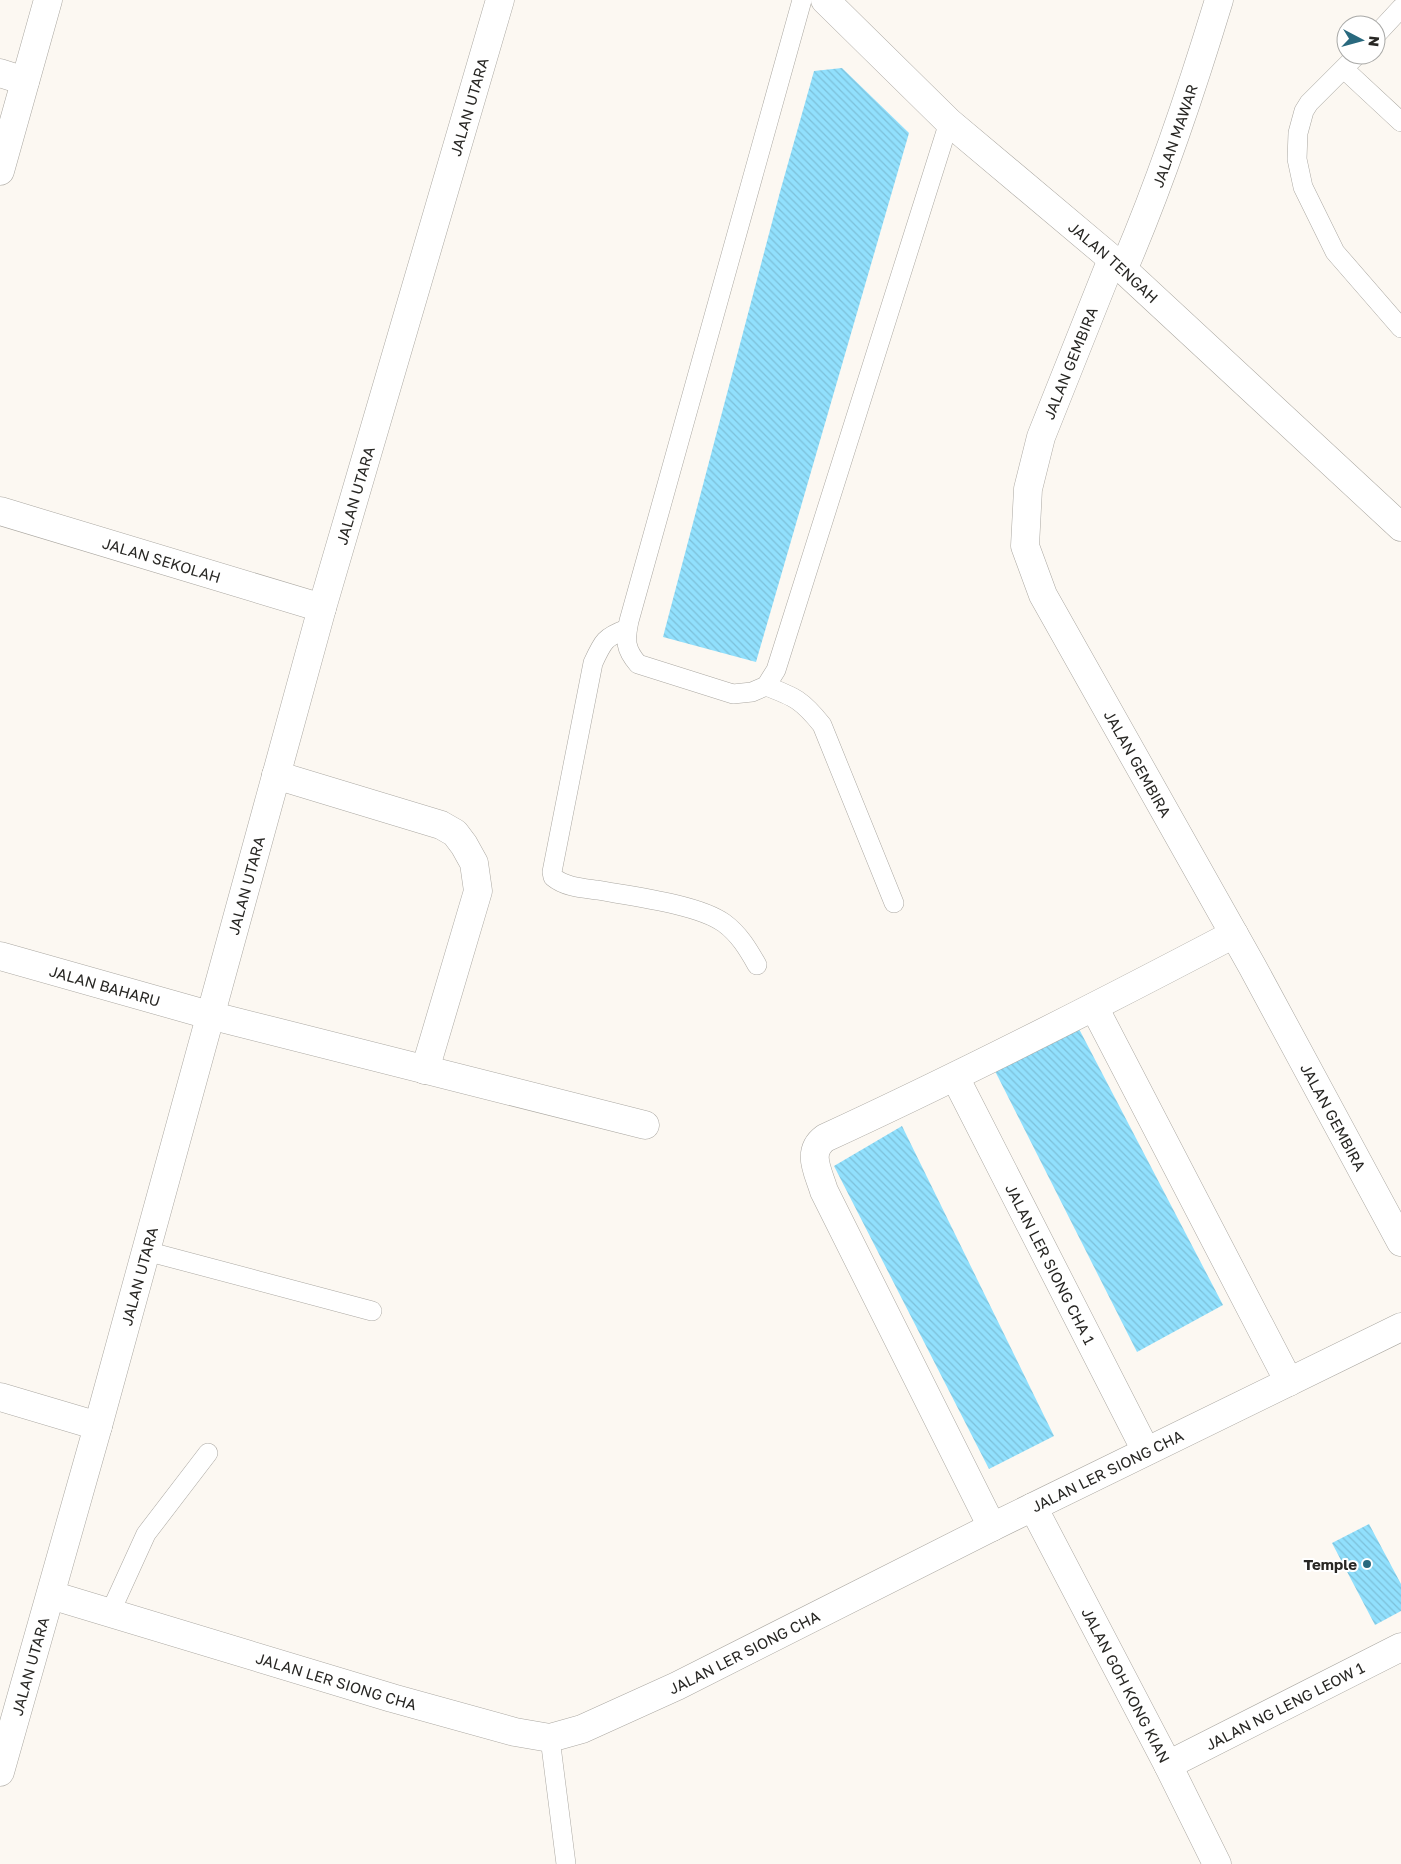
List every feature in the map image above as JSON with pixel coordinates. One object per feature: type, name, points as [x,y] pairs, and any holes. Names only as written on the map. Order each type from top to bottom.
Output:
[{"type":"street","points":[[0,171],[13,77],[48,0]]},
{"type":"street","name":"JALAN UTARA","points":[[0,1772],[98,1426],[322,608],[500,0]]},
{"type":"street","name":"JALAN TENGAH","points":[[825,0],[949,122],[1118,265],[1401,527]]},
{"type":"street","name":"JALAN MAWAR","points":[[1118,265],[1143,224],[1191,94],[1219,0]]},
{"type":"street","name":"JALAN GEMBIRA","points":[[1118,265],[1041,437],[1028,489],[1026,546],[1043,594],[1234,934],[1401,1242]]},
{"type":"street","name":"JALAN SEKOLAH","points":[[0,512],[322,608]]},
{"type":"street","points":[[276,775],[441,825],[455,833],[474,864],[478,890],[426,1070]]},
{"type":"street","points":[[992,1527],[824,1190],[814,1156],[817,1144],[825,1138],[955,1077],[1094,1007],[1234,934]]},
{"type":"street","name":"JALAN BAHARU","points":[[0,956],[209,1015],[645,1125]]},
{"type":"street","points":[[1094,1007],[1289,1382]]},
{"type":"street","name":"JALAN LER SIONG CHA 1","points":[[955,1077],[1146,1451]]},
{"type":"street","name":"JALAN LER SIONG CHA","points":[[51,1595],[476,1723],[550,1738],[582,1729],[677,1686],[992,1527],[1401,1327]]},
{"type":"street","points":[[0,1397],[98,1426]]},
{"type":"street","name":"JALAN GOH KONG KIAN","points":[[1033,1507],[1168,1765],[1217,1864]]},
{"type":"street","name":"JALAN NG LENG LEOW 1","points":[[1168,1765],[1401,1647]]},
{"type":"lane","points":[[802,0],[627,628],[626,637],[629,654],[638,664],[733,694],[752,692],[766,686],[776,670],[949,122]]},
{"type":"lane","points":[[1386,24],[1401,8]]},
{"type":"lane","points":[[1348,65],[1309,103],[1304,111],[1298,133],[1297,159],[1303,187],[1335,252],[1401,328]]},
{"type":"lane","points":[[1344,69],[1401,122]]},
{"type":"lane","points":[[627,628],[613,634],[602,643],[593,663],[552,872],[553,877],[569,886],[688,908],[722,921],[744,943],[756,965]]},
{"type":"lane","points":[[766,686],[790,695],[807,706],[822,725],[894,903]]},
{"type":"lane","points":[[146,1251],[372,1312]]},
{"type":"lane","points":[[110,1613],[146,1534],[208,1454]]},
{"type":"lane","points":[[550,1738],[566,1864]]},
{"type":"building","points":[[842,68],[909,133],[756,662],[663,637],[780,192],[814,71]]},
{"type":"building","points":[[1078,1027],[1223,1305],[1137,1352],[995,1071]]},
{"type":"building","points":[[902,1126],[1054,1436],[989,1469],[834,1166]]},
{"type":"building","name":"Temple","points":[[1369,1524],[1401,1584],[1401,1611],[1375,1625],[1332,1543]]},
{"type":"place","name":"Temple","points":[[1367,1564]]}]
